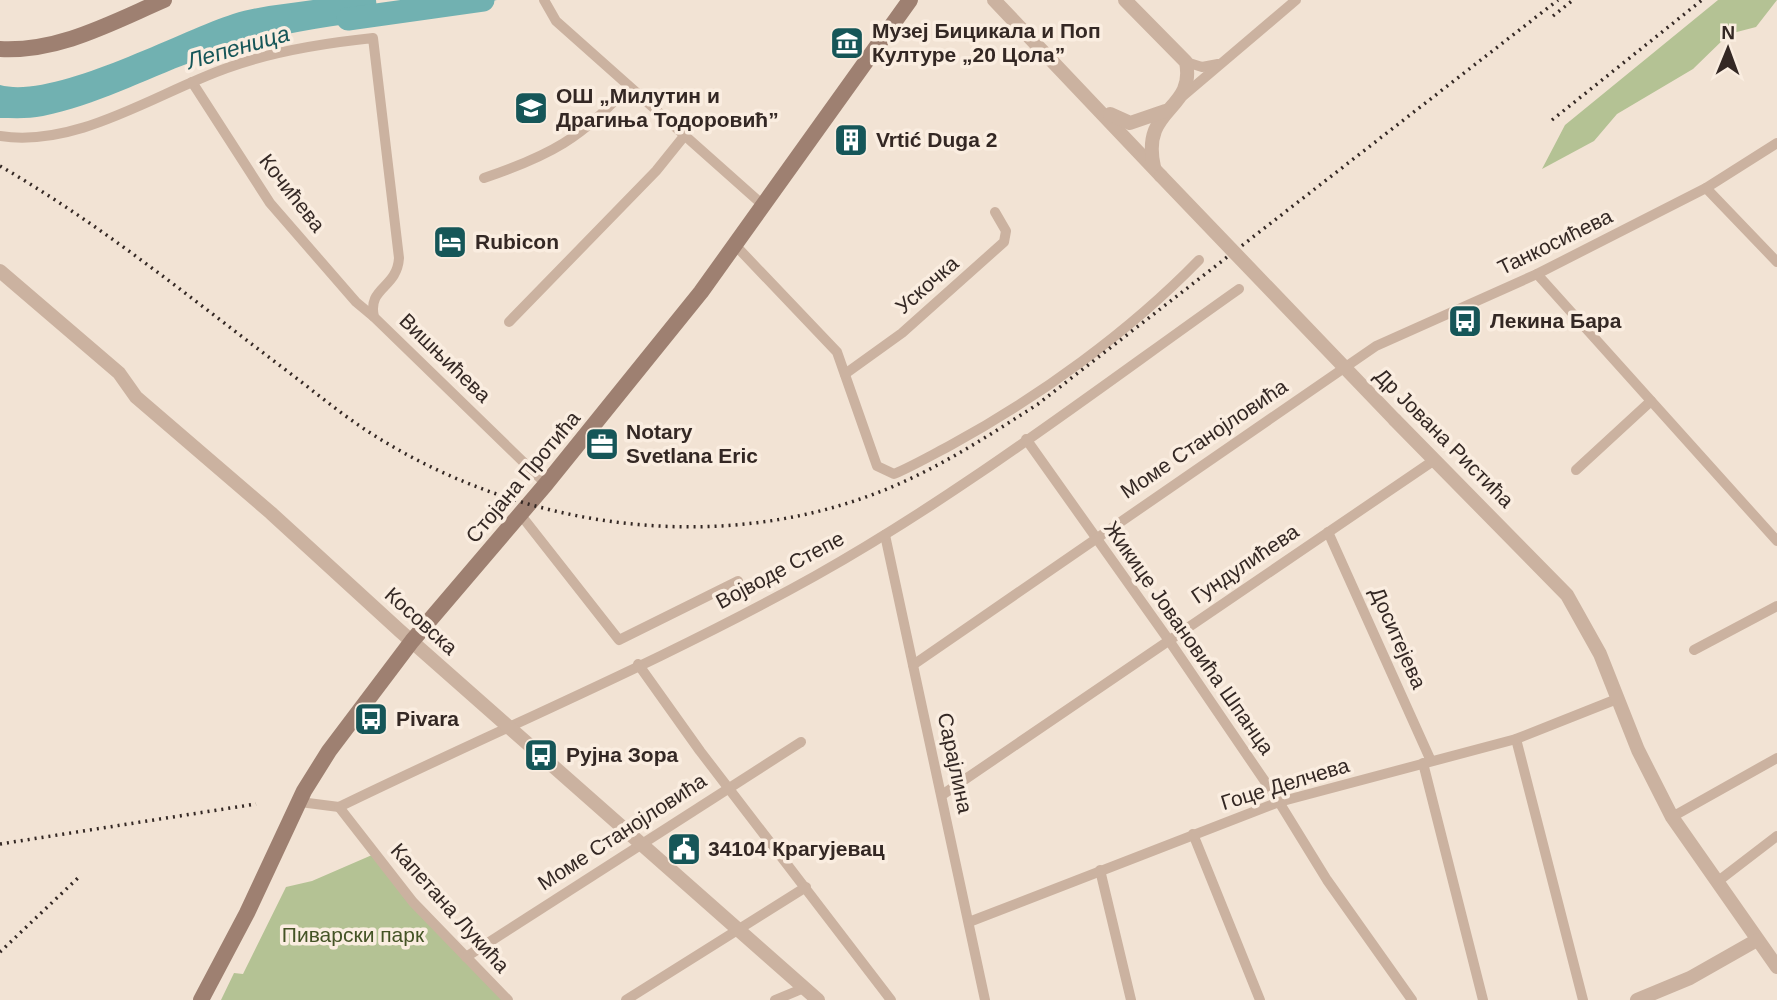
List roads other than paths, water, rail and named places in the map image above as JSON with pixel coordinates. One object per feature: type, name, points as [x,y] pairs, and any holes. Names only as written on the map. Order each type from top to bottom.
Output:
[{"type":"main road","points":[[0,49],[33,48],[66,41],[164,0]]},
{"type":"main road","name":"Стојана Протића","points":[[201,1000],[300,802],[329,751],[412,641],[546,484],[736,246],[910,0]]},
{"type":"street","points":[[544,0],[555,21],[764,206]]},
{"type":"street","name":"Др Јована Ристића","points":[[993,0],[1433,461],[1494,518],[1567,595],[1600,654],[1638,750],[1672,817],[1777,967]]},
{"type":"street","points":[[1125,0],[1185,62],[1202,67],[1223,61]]},
{"type":"street","points":[[1158,172],[1151,142],[1155,126],[1167,110],[1296,0]]},
{"type":"street","name":"Вишњићева","points":[[192,82],[266,57],[373,38],[398,258],[393,281],[376,293],[373,301],[374,317],[546,484]]},
{"type":"street","points":[[1183,96],[1187,80],[1185,62]]},
{"type":"street","points":[[0,136],[35,138],[82,127],[192,82]]},
{"type":"street","name":"Кочићева","points":[[192,82],[270,203],[356,302],[374,317]]},
{"type":"street","points":[[484,178],[576,138],[628,86]]},
{"type":"street","points":[[1096,106],[1126,123],[1139,122],[1167,110]]},
{"type":"street","points":[[509,322],[656,171],[685,135]]},
{"type":"street","name":"Танкосићева","points":[[1345,366],[1397,336],[1536,274],[1706,188],[1777,143]]},
{"type":"street","points":[[1706,188],[1777,262]]},
{"type":"street","name":"Ускочка","points":[[845,374],[902,333],[1004,242],[1006,231],[995,212]]},
{"type":"street","points":[[736,246],[830,343],[845,374],[877,466],[888,474],[903,470],[988,425],[1072,369],[1178,282],[1199,261]]},
{"type":"street","name":"Косовска","points":[[0,271],[119,373],[136,397],[271,513],[507,726],[818,1000]]},
{"type":"street","points":[[1536,274],[1777,541]]},
{"type":"street","name":"Војводе Степе","points":[[339,807],[775,597],[885,535],[1239,289]]},
{"type":"street","name":"Моме Станојловића","points":[[913,665],[1345,366]]},
{"type":"street","points":[[1576,470],[1651,401]]},
{"type":"street","name":"Жикице Јовановића Шпанца","points":[[1026,439],[1168,639],[1279,802],[1327,880],[1412,1000]]},
{"type":"street","name":"Гундулићева","points":[[942,795],[1433,461]]},
{"type":"street","points":[[520,514],[619,640],[738,581]]},
{"type":"street","name":"Доситејева","points":[[1328,532],[1427,762],[1482,1000]]},
{"type":"street","name":"Сарајлина","points":[[885,535],[985,1000]]},
{"type":"street","points":[[1694,650],[1777,606]]},
{"type":"street","points":[[638,664],[670,712],[891,1000]]},
{"type":"street","name":"Гоце Делчева","points":[[969,922],[1279,802],[1516,739],[1617,699]]},
{"type":"street","points":[[1516,739],[1583,1000]]},
{"type":"street","name":"Моме Станојловића","points":[[466,957],[640,842],[801,742]]},
{"type":"street","points":[[1672,817],[1777,758]]},
{"type":"street","points":[[300,802],[339,807]]},
{"type":"street","name":"Капетана Лукића","points":[[339,807],[413,902],[508,1000]]},
{"type":"street","points":[[1193,834],[1260,1000]]},
{"type":"street","points":[[1717,881],[1777,836]]},
{"type":"street","points":[[1100,870],[1131,1000]]},
{"type":"street","points":[[626,1000],[806,887]]},
{"type":"street","points":[[1637,1000],[1690,978],[1757,940]]},
{"type":"street","points":[[775,1000],[804,988]]},
{"type":"water","points":[[313,0],[376,0],[378,20],[262,40],[216,53],[101,99],[63,111],[32,118],[0,118],[0,85],[23,87],[51,83],[116,62],[233,14]]},
{"type":"water","points":[[421,0],[497,0],[423,13]]},
{"type":"waterway","name":"Лепеница","points":[[348,19],[483,0]]},
{"type":"railway","points":[[0,166],[111,238],[350,419],[429,466],[489,491],[552,510],[616,522],[682,527],[747,524],[811,513],[896,485],[958,453],[1038,404],[1558,0]]},
{"type":"railway","points":[[1553,16],[1573,0]]},
{"type":"railway","points":[[1552,120],[1702,0]]},
{"type":"railway","points":[[0,844],[256,804]]},
{"type":"railway","points":[[0,952],[80,876]]},
{"type":"place","name":"Музеј Бицикала и Поп Културе „20 Цола”","points":[[847,43]]},
{"type":"place","name":"ОШ „Милутин и Драгиња Тодоровић”","points":[[531,108]]},
{"type":"place","name":"Vrtić Duga 2","points":[[851,140]]},
{"type":"place","name":"Rubicon","points":[[450,242]]},
{"type":"place","name":"Лекина Бара","points":[[1465,321]]},
{"type":"place","name":"Notary Svetlana Eric","points":[[602,444]]},
{"type":"place","name":"Pivara","points":[[371,719]]},
{"type":"place","name":"Рујна Зора","points":[[541,755]]},
{"type":"place","name":"34104 Крагујевац","points":[[684,849]]},
{"type":"park label","name":"Пиварски парк","points":[[353,935]]}]
